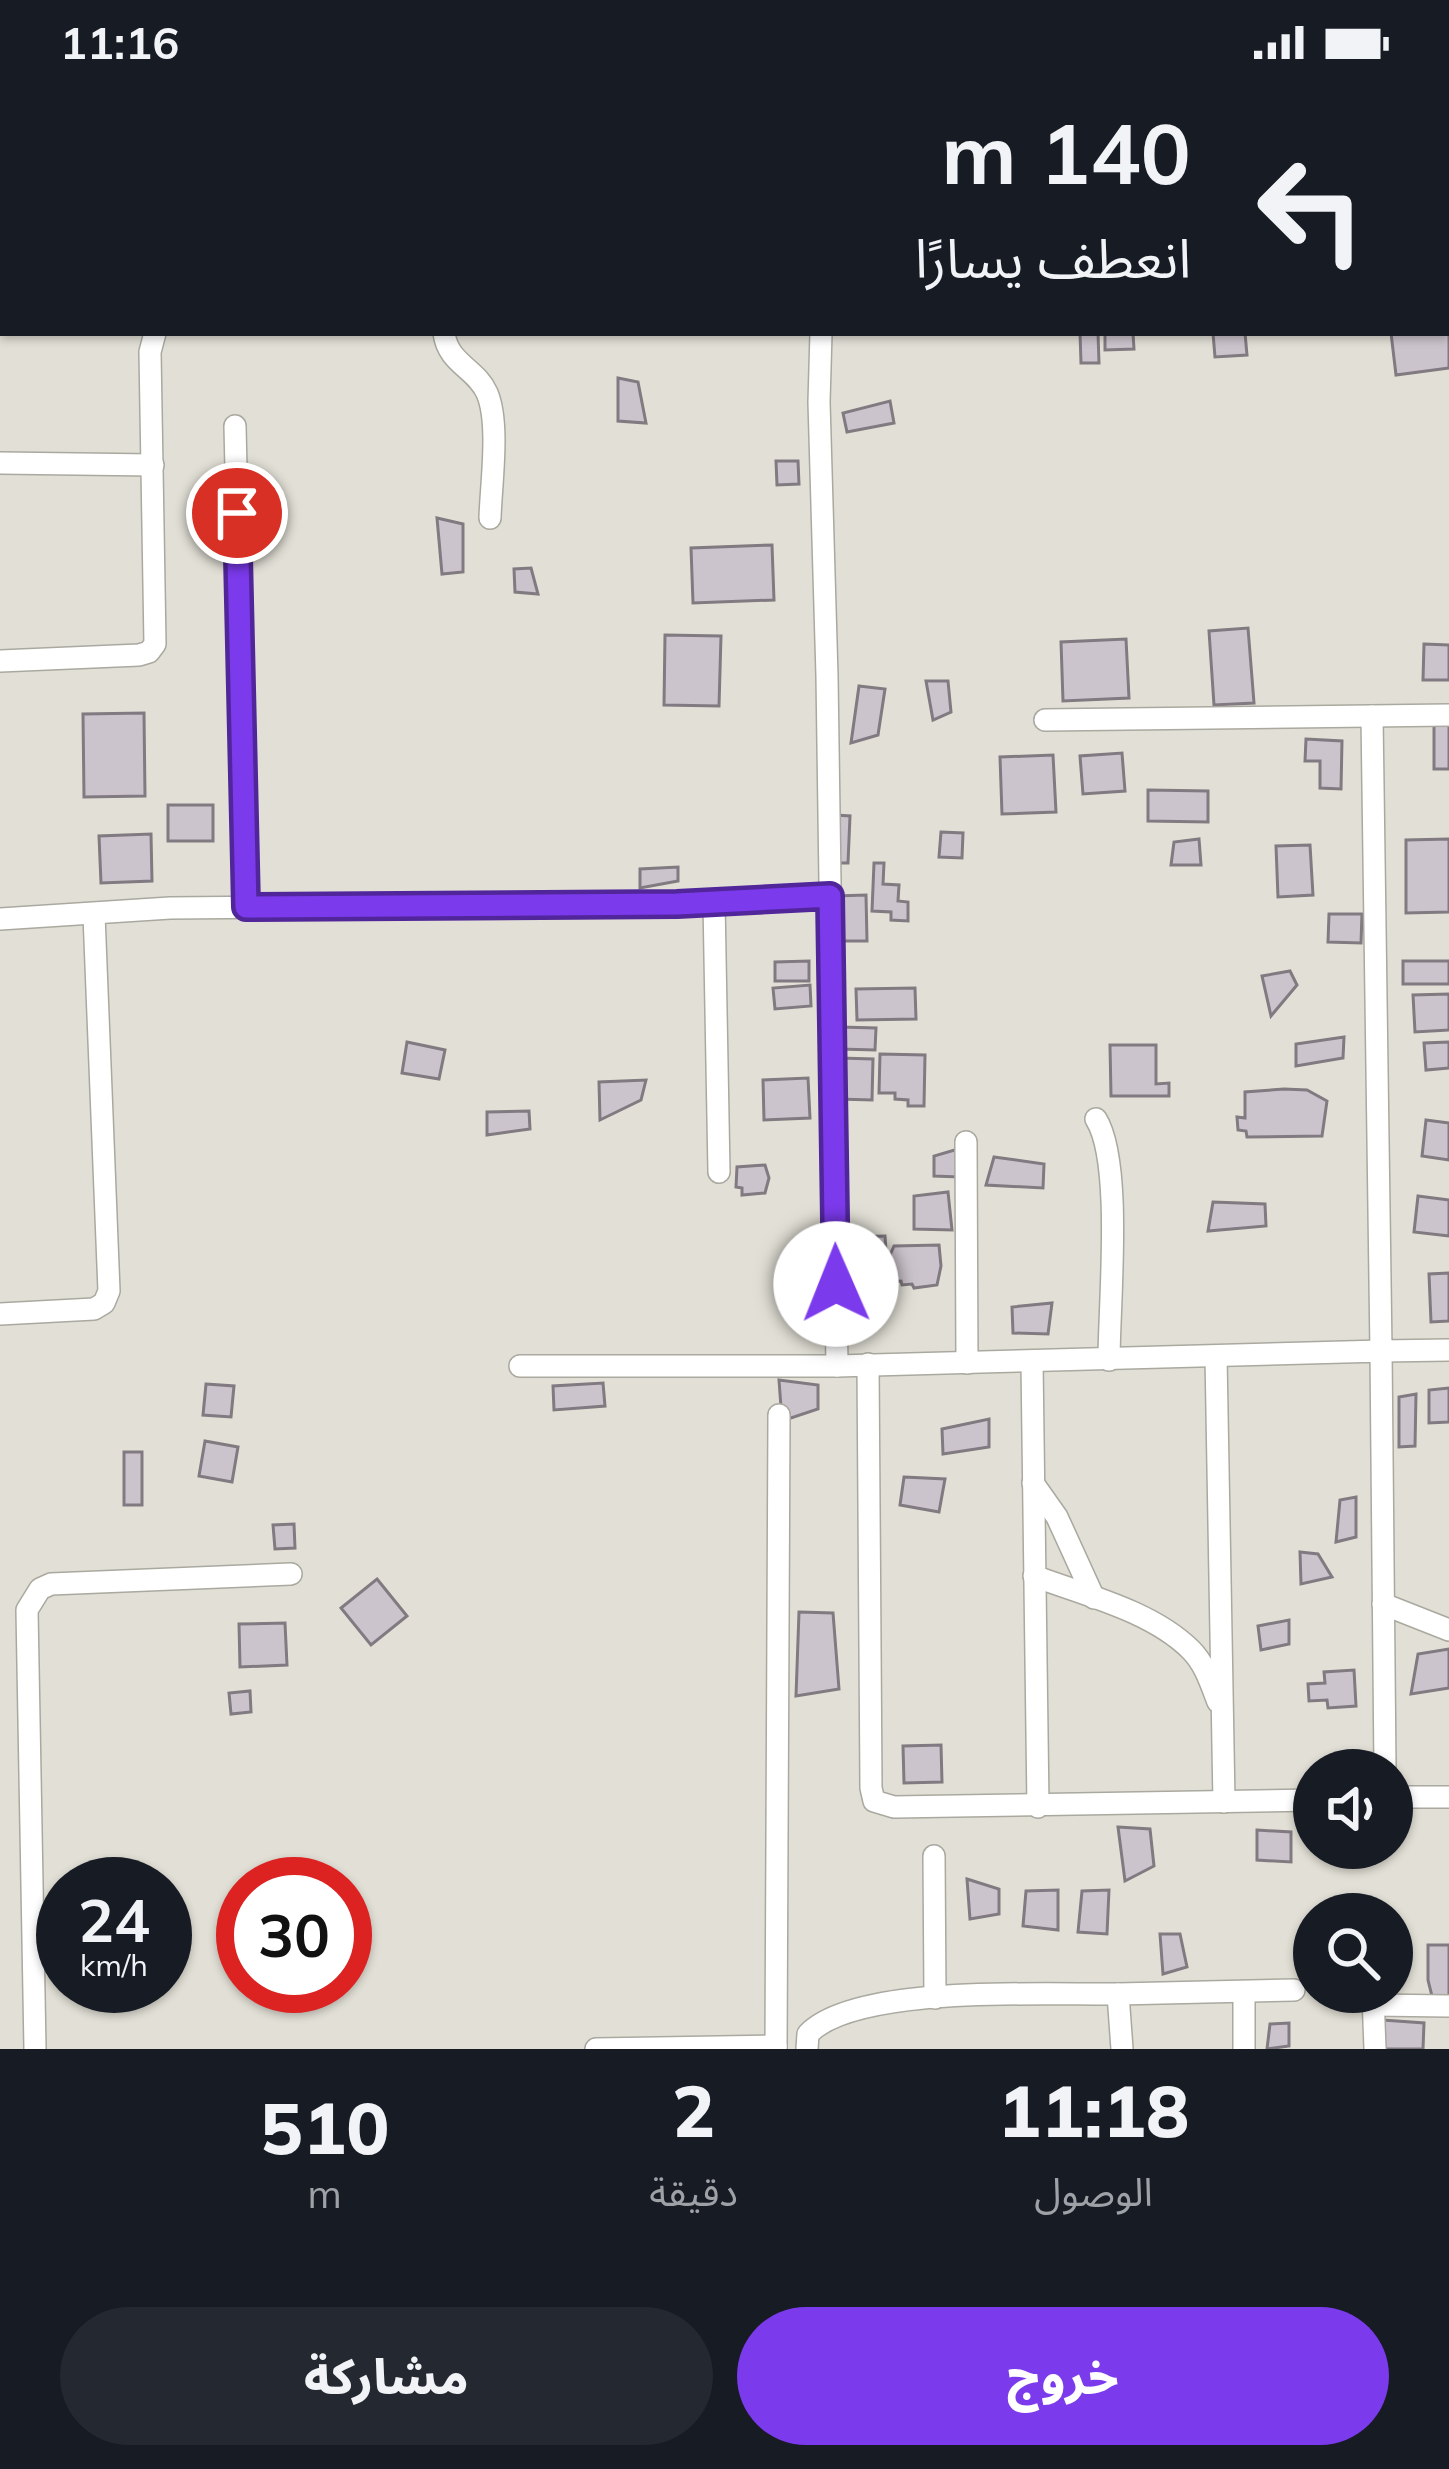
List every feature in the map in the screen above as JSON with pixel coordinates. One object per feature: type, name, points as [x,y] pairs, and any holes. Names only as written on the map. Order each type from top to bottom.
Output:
[{"type":"street","points":[[0,661],[149,652],[155,632],[150,352],[154,336]]},
{"type":"street","points":[[445,336],[451,357],[484,386],[492,411],[490,518]]},
{"type":"street","points":[[821,336],[818,402],[836,1366]]},
{"type":"street","points":[[235,426],[246,907]]},
{"type":"street","points":[[0,464],[153,465]]},
{"type":"street","points":[[1045,720],[1449,715]]},
{"type":"street","points":[[1372,716],[1384,1749]]},
{"type":"street","points":[[0,919],[246,907],[714,902],[830,896]]},
{"type":"street","points":[[714,902],[719,1172]]},
{"type":"street","points":[[0,1314],[94,1309],[104,1303],[109,1291],[94,914]]},
{"type":"street","points":[[1096,1119],[1108,1149],[1111,1185],[1108,1360]]},
{"type":"street","points":[[966,1142],[967,1363]]},
{"type":"street","points":[[520,1366],[836,1366],[1449,1350]]},
{"type":"street","points":[[1216,1356],[1224,1802]]},
{"type":"street","points":[[1032,1362],[1038,1807]]},
{"type":"street","points":[[868,1364],[874,1801],[894,1807],[1038,1807],[1293,1800]]},
{"type":"street","points":[[596,2049],[776,2048],[778,1415]]},
{"type":"street","points":[[1033,1483],[1058,1516],[1094,1598]]},
{"type":"street","points":[[35,2049],[27,1610],[31,1598],[51,1584],[291,1574]]},
{"type":"street","points":[[1034,1576],[1148,1621],[1190,1648],[1203,1665],[1223,1713]]},
{"type":"street","points":[[1383,1604],[1449,1630]]},
{"type":"street","points":[[1413,1797],[1449,1797]]},
{"type":"street","points":[[934,1856],[935,1998]]},
{"type":"street","points":[[807,2049],[808,2034],[824,2020],[889,2002],[1293,1990]]},
{"type":"street","points":[[1244,1992],[1244,2049]]},
{"type":"street","points":[[1118,1994],[1122,2049]]},
{"type":"street","points":[[1413,2002],[1449,2006]]},
{"type":"street","points":[[1374,2013],[1375,2049]]},
{"type":"building","points":[[1080,336],[1098,336],[1099,363],[1081,363]]},
{"type":"building","points":[[1105,336],[1133,336],[1134,349],[1105,350]]},
{"type":"building","points":[[1213,336],[1245,336],[1247,355],[1215,357]]},
{"type":"building","points":[[1391,336],[1449,336],[1449,368],[1396,375]]},
{"type":"building","points":[[618,378],[638,382],[646,423],[618,421]]},
{"type":"building","points":[[890,401],[894,423],[847,432],[843,413]]},
{"type":"building","points":[[776,461],[798,461],[799,484],[777,485]]},
{"type":"building","points":[[437,518],[463,524],[463,572],[442,574]]},
{"type":"building","points":[[772,545],[774,600],[693,603],[691,548]]},
{"type":"building","points":[[531,568],[538,594],[515,592],[514,569]]},
{"type":"building","points":[[1248,628],[1254,703],[1214,705],[1209,631]]},
{"type":"building","points":[[665,635],[721,636],[719,706],[664,705]]},
{"type":"building","points":[[1126,639],[1129,698],[1063,701],[1061,642]]},
{"type":"building","points":[[1424,644],[1449,645],[1449,680],[1423,680]]},
{"type":"building","points":[[926,681],[948,681],[951,712],[933,720]]},
{"type":"building","points":[[859,686],[885,689],[878,735],[851,743]]},
{"type":"building","points":[[144,713],[145,796],[84,797],[83,714]]},
{"type":"building","points":[[1434,722],[1449,722],[1449,769],[1434,769]]},
{"type":"building","points":[[1306,739],[1342,741],[1341,789],[1320,788],[1320,761],[1305,761]]},
{"type":"building","points":[[1122,753],[1125,791],[1083,794],[1080,756]]},
{"type":"building","points":[[1053,755],[1056,812],[1002,814],[1000,757]]},
{"type":"building","points":[[1148,790],[1208,791],[1208,822],[1148,821]]},
{"type":"building","points":[[168,805],[213,805],[213,841],[168,841]]},
{"type":"building","points":[[836,815],[850,816],[848,863],[834,863]]},
{"type":"building","points":[[941,832],[963,833],[962,858],[939,857]]},
{"type":"building","points":[[151,834],[152,881],[101,883],[99,836]]},
{"type":"building","points":[[1199,839],[1201,865],[1171,865],[1174,842]]},
{"type":"building","points":[[1449,839],[1449,912],[1406,913],[1406,840]]},
{"type":"building","points":[[1310,845],[1313,895],[1278,897],[1276,846]]},
{"type":"building","points":[[874,863],[884,863],[883,884],[899,885],[898,901],[908,902],[908,921],[891,920],[891,912],[872,911]]},
{"type":"building","points":[[678,867],[678,881],[640,888],[640,869]]},
{"type":"building","points":[[866,895],[867,941],[836,941],[835,896]]},
{"type":"building","points":[[1329,914],[1362,914],[1361,943],[1328,942]]},
{"type":"building","points":[[809,961],[809,981],[775,981],[775,962]]},
{"type":"building","points":[[1403,961],[1449,961],[1449,984],[1403,984]]},
{"type":"building","points":[[1290,971],[1297,985],[1271,1016],[1262,976]]},
{"type":"building","points":[[810,985],[811,1006],[775,1009],[773,988]]},
{"type":"building","points":[[915,988],[916,1019],[857,1020],[856,989]]},
{"type":"building","points":[[1449,994],[1449,1030],[1415,1032],[1413,995]]},
{"type":"building","points":[[840,1027],[876,1028],[875,1050],[839,1049]]},
{"type":"building","points":[[1344,1037],[1343,1058],[1296,1066],[1296,1044]]},
{"type":"building","points":[[407,1042],[445,1050],[439,1079],[402,1073]]},
{"type":"building","points":[[1449,1042],[1449,1068],[1426,1070],[1424,1043]]},
{"type":"building","points":[[1110,1045],[1156,1045],[1156,1084],[1169,1083],[1169,1096],[1111,1096]]},
{"type":"building","points":[[880,1054],[925,1055],[924,1106],[908,1106],[908,1100],[895,1099],[895,1093],[879,1093]]},
{"type":"building","points":[[839,1058],[873,1059],[872,1100],[838,1099]]},
{"type":"building","points":[[808,1078],[810,1118],[764,1120],[763,1080]]},
{"type":"building","points":[[646,1080],[641,1100],[600,1120],[599,1082]]},
{"type":"building","points":[[1307,1090],[1327,1101],[1322,1136],[1247,1137],[1246,1131],[1238,1130],[1237,1117],[1245,1118],[1245,1092]]},
{"type":"building","points":[[529,1111],[530,1129],[487,1135],[487,1112]]},
{"type":"building","points":[[1426,1120],[1449,1123],[1449,1160],[1422,1156]]},
{"type":"building","points":[[958,1149],[959,1177],[934,1176],[934,1156]]},
{"type":"building","points":[[994,1157],[1044,1164],[1043,1188],[986,1185]]},
{"type":"building","points":[[765,1165],[769,1178],[765,1193],[742,1195],[742,1188],[736,1187],[737,1167]]},
{"type":"building","points":[[948,1192],[952,1230],[914,1229],[914,1196]]},
{"type":"building","points":[[1418,1196],[1449,1200],[1449,1236],[1414,1232]]},
{"type":"building","points":[[1213,1202],[1265,1204],[1266,1226],[1208,1231]]},
{"type":"building","points":[[885,1236],[886,1251],[843,1252],[842,1237]]},
{"type":"building","points":[[939,1245],[937,1285],[914,1288],[901,1281],[888,1282],[887,1262],[894,1246]]},
{"type":"building","points":[[1449,1273],[1449,1321],[1431,1322],[1429,1274]]},
{"type":"building","points":[[1052,1303],[1048,1334],[1013,1333],[1012,1307]]},
{"type":"building","points":[[779,1380],[818,1385],[818,1409],[782,1421]]},
{"type":"building","points":[[603,1383],[605,1406],[554,1410],[553,1386]]},
{"type":"building","points":[[206,1384],[234,1386],[231,1417],[203,1415]]},
{"type":"building","points":[[1449,1388],[1449,1422],[1429,1423],[1429,1390]]},
{"type":"building","points":[[1416,1394],[1415,1446],[1399,1447],[1399,1397]]},
{"type":"building","points":[[989,1419],[989,1447],[943,1454],[942,1429]]},
{"type":"building","points":[[205,1441],[238,1447],[232,1482],[199,1476]]},
{"type":"building","points":[[124,1452],[142,1452],[142,1505],[124,1505]]},
{"type":"building","points":[[904,1477],[945,1479],[939,1512],[900,1505]]},
{"type":"building","points":[[1356,1497],[1356,1537],[1336,1542],[1340,1500]]},
{"type":"building","points":[[294,1524],[295,1548],[275,1549],[273,1525]]},
{"type":"building","points":[[1300,1552],[1318,1554],[1332,1577],[1301,1584]]},
{"type":"building","points":[[377,1579],[407,1616],[371,1645],[341,1608]]},
{"type":"building","points":[[799,1612],[833,1613],[839,1689],[796,1696]]},
{"type":"building","points":[[1289,1620],[1289,1644],[1261,1650],[1258,1626]]},
{"type":"building","points":[[285,1623],[287,1665],[240,1667],[239,1624]]},
{"type":"building","points":[[1449,1649],[1449,1688],[1411,1694],[1418,1654]]},
{"type":"building","points":[[1354,1670],[1356,1706],[1328,1708],[1327,1700],[1309,1701],[1308,1684],[1325,1683],[1324,1672]]},
{"type":"building","points":[[250,1691],[251,1712],[231,1714],[229,1693]]},
{"type":"building","points":[[941,1745],[942,1782],[904,1783],[903,1746]]},
{"type":"building","points":[[1118,1827],[1150,1829],[1154,1866],[1125,1881]]},
{"type":"building","points":[[1257,1830],[1291,1832],[1291,1862],[1257,1860]]},
{"type":"building","points":[[967,1879],[999,1889],[999,1914],[970,1919]]},
{"type":"building","points":[[1058,1890],[1058,1930],[1023,1926],[1026,1891]]},
{"type":"building","points":[[1109,1890],[1107,1934],[1078,1932],[1082,1891]]},
{"type":"building","points":[[1160,1934],[1180,1934],[1187,1967],[1163,1974]]},
{"type":"building","points":[[1428,1945],[1449,1945],[1449,2000],[1433,2000]]},
{"type":"building","points":[[1383,2020],[1424,2023],[1423,2049],[1381,2049]]},
{"type":"building","points":[[1289,2023],[1289,2046],[1267,2049],[1270,2024]]},
{"type":"route","points":[[237,513],[246,907],[677,904],[830,896],[836,1284]]}]
